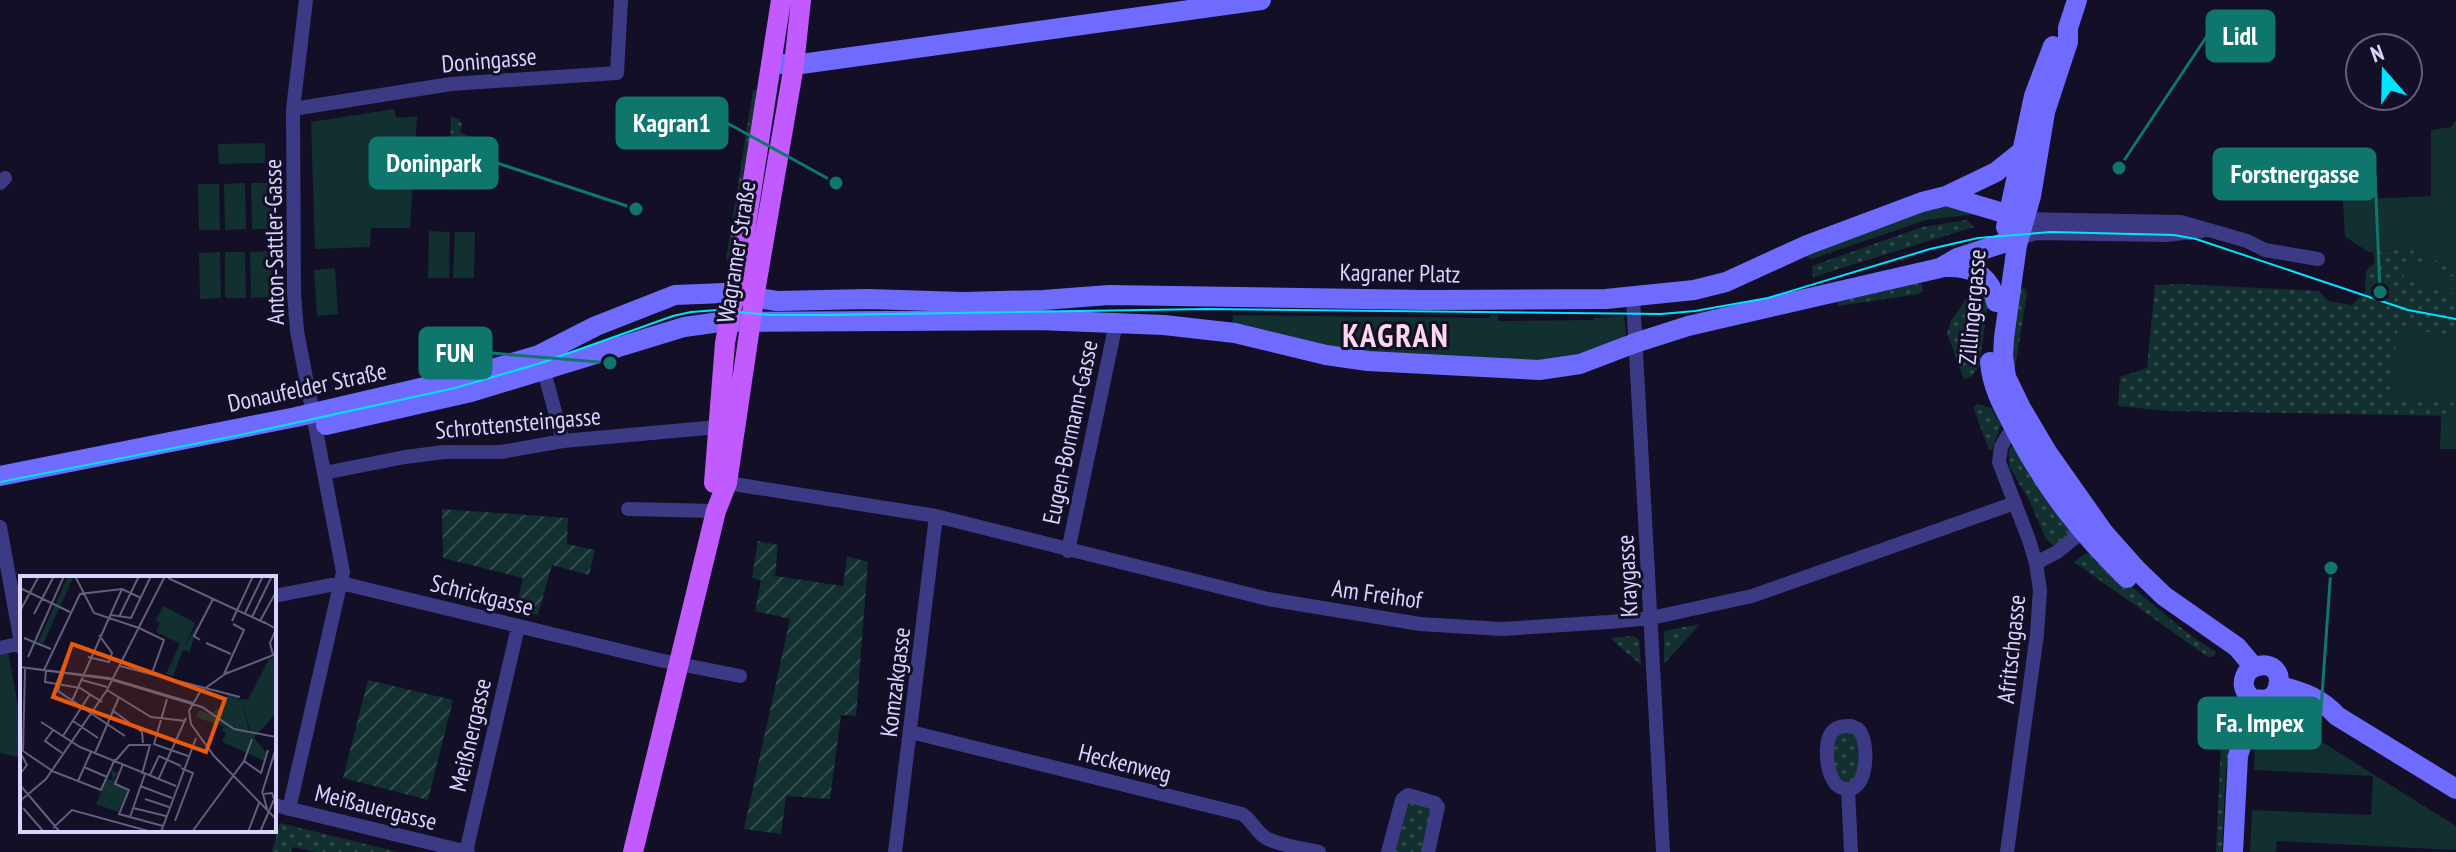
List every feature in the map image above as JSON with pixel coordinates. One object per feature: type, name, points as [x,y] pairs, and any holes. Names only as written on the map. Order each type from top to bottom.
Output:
[{"type":"main road","name":"Wagramer Straße","points":[[633,852],[716,511],[727,483],[751,323],[744,296],[781,0]]},
{"type":"main road","name":"Wagramer Straße","points":[[716,511],[714,482],[725,343],[729,322],[744,296],[794,65],[801,0]]},
{"type":"main road","points":[[772,63],[794,65],[1135,12],[1261,0]]},
{"type":"main road","points":[[1940,268],[2013,230],[2031,196],[2045,112],[2068,42],[2068,28],[2077,0]]},
{"type":"main road","points":[[2013,230],[2021,152],[2034,96],[2056,39],[2068,28]]},
{"type":"main road","name":"Kagraner Platz","points":[[744,296],[777,301],[868,299],[963,302],[1109,295],[1465,300],[1633,297],[1694,290],[1726,282],[1807,245],[1946,196],[1996,172],[2021,152]]},
{"type":"main road","points":[[1946,196],[2013,230]]},
{"type":"main road","name":"Zillingergasse","points":[[2013,230],[1996,302],[1989,352],[1996,393],[2022,425]]},
{"type":"main road","name":"Zillingergasse","points":[[2013,230],[2003,356],[2007,380],[2022,425]]},
{"type":"main road","points":[[751,323],[1038,320],[1216,329],[1326,355],[1368,361],[1516,371],[1567,368],[1701,323],[1940,268],[1969,268],[1981,274],[1990,284],[1996,302]]},
{"type":"main road","name":"Donaufelder Straße","points":[[541,360],[596,326],[675,295],[711,292],[744,296]]},
{"type":"main road","name":"Donaufelder Straße","points":[[0,488],[314,420],[455,380],[684,327],[751,323]]},
{"type":"main road","name":"Donaufelder Straße","points":[[0,476],[314,420]]},
{"type":"main road","points":[[2022,425],[2061,507],[2088,527],[2164,596],[2237,647],[2260,686],[2310,695],[2327,705],[2337,716],[2456,789]]},
{"type":"main road","points":[[2233,852],[2238,756],[2231,743],[2232,718],[2235,710],[2260,686]]},
{"type":"street","name":"Anton-Sattler-Gasse","points":[[281,807],[343,572],[297,331],[294,294],[293,109],[306,0]]},
{"type":"street","name":"Doningasse","points":[[293,109],[451,84],[617,73],[621,0]]},
{"type":"street","points":[[2013,230],[2181,222],[2247,241],[2265,250],[2318,259]]},
{"type":"street","name":"Kraygasse","points":[[1633,297],[1663,852]]},
{"type":"street","name":"Eugen-Bormann-Gasse","points":[[1068,551],[1116,323]]},
{"type":"street","points":[[541,360],[563,441]]},
{"type":"street","name":"Afritschgasse","points":[[2007,852],[2037,634],[2040,590],[2036,563],[1999,462],[2001,447],[2008,435],[2022,425]]},
{"type":"street","name":"Schrottensteingasse","points":[[324,473],[444,452],[501,452],[563,441],[718,427]]},
{"type":"street","name":"Am Freihof","points":[[727,483],[936,516],[1268,599],[1420,624],[1502,629],[1651,618],[1752,596],[2015,503]]},
{"type":"street","points":[[628,509],[716,511]]},
{"type":"street","name":"Komzakgasse","points":[[895,852],[936,516]]},
{"type":"street","points":[[0,527],[20,634]]},
{"type":"street","points":[[2036,563],[2057,552],[2088,527]]},
{"type":"street","name":"Schrickgasse","points":[[276,596],[341,583],[679,664]]},
{"type":"street","name":"Meißnergasse","points":[[466,852],[518,627]]},
{"type":"street","points":[[0,648],[20,645]]},
{"type":"street","points":[[679,664],[740,676]]},
{"type":"street","name":"Heckenweg","points":[[911,732],[1242,814],[1269,839],[1319,852]]},
{"type":"street","points":[[1848,789],[1851,852]]},
{"type":"street","points":[[1388,852],[1403,798],[1408,795],[1435,803],[1438,807],[1428,852]]},
{"type":"street","name":"Meißauergasse","points":[[281,807],[466,852]]},
{"type":"green space","points":[[753,90],[757,90],[731,262],[726,260]]},
{"type":"green space","points":[[394,109],[396,118],[417,116],[410,228],[371,228],[370,247],[315,249],[311,122]]},
{"type":"green space","points":[[451,117],[459,119],[462,125],[460,132],[469,140],[464,148],[450,153]]},
{"type":"green space","points":[[2456,120],[2456,269],[2410,249],[2369,252],[2345,237],[2343,200],[2431,196],[2431,130],[2451,127]]},
{"type":"green space","points":[[265,143],[265,163],[219,164],[218,144]]},
{"type":"green space","points":[[245,183],[246,229],[225,230],[224,184]]},
{"type":"green space","points":[[251,183],[271,183],[272,229],[252,229]]},
{"type":"green space","points":[[198,184],[219,184],[220,230],[199,230]]},
{"type":"green space","points":[[1939,204],[1975,214],[1926,220],[1812,259],[1807,258],[1805,251]]},
{"type":"green space","points":[[1967,220],[1974,227],[1813,277],[1812,266],[1922,227]]},
{"type":"green space","points":[[429,231],[450,232],[449,278],[428,278]]},
{"type":"green space","points":[[455,232],[475,232],[474,278],[453,278]]},
{"type":"green space","points":[[2410,249],[2456,269],[2456,416],[2167,411],[2118,406],[2120,377],[2147,368],[2155,285],[2319,291],[2328,301],[2352,305],[2365,292],[2366,270],[2375,263],[2373,252]]},
{"type":"green space","points":[[271,251],[272,297],[251,298],[250,252]]},
{"type":"green space","points":[[220,252],[221,298],[200,299],[199,253]]},
{"type":"green space","points":[[225,252],[245,252],[246,298],[225,298]]},
{"type":"green space","points":[[2409,257],[2456,278],[2456,294],[2403,278]]},
{"type":"green space","points":[[335,268],[338,314],[317,316],[314,270]]},
{"type":"green space","points":[[1979,280],[1989,296],[1979,366],[1972,376],[1964,379],[1947,333],[1951,321]]},
{"type":"green space","points":[[1921,283],[1923,291],[1919,294],[1838,306],[1837,302]]},
{"type":"green space","points":[[2017,286],[2025,289],[2027,294],[2015,368],[2011,361]]},
{"type":"green space","points":[[1233,315],[1489,318],[1490,315],[1498,315],[1498,321],[1593,320],[1624,316],[1626,334],[1566,361],[1384,358],[1232,327]]},
{"type":"green space","points":[[2398,326],[2456,338],[2456,403],[2391,399]]},
{"type":"green space","points":[[1978,404],[1991,408],[2001,425],[1992,450],[1989,450],[1973,407]]},
{"type":"green space","points":[[2441,416],[2456,416],[2456,449],[2440,449]]},
{"type":"green space","points":[[2015,444],[2073,530],[2054,546],[2046,539],[2030,502],[2009,466],[2009,449]]},
{"type":"green space","points":[[442,509],[568,518],[567,544],[595,550],[589,575],[552,565],[538,615],[516,609],[523,578],[443,558]]},
{"type":"green space","points":[[758,541],[778,545],[775,576],[843,586],[847,556],[868,562],[856,716],[841,715],[830,799],[786,796],[781,834],[744,829],[790,619],[755,611],[761,580],[752,578]]},
{"type":"green space","points":[[2086,553],[2216,652],[2213,657],[2208,657],[2074,562]]},
{"type":"green space","points":[[1700,624],[1664,664],[1664,631]]},
{"type":"green space","points":[[1634,636],[1639,640],[1641,665],[1610,638]]},
{"type":"green space","points":[[8,651],[20,717],[20,758],[0,753],[0,652]]},
{"type":"green space","points":[[368,680],[453,700],[428,800],[343,778]]},
{"type":"green space","points":[[2282,717],[2456,826],[2456,850],[2277,841],[2276,852],[2250,852],[2252,810],[2371,815],[2373,776],[2254,770],[2256,732],[2272,718]]},
{"type":"green space","points":[[2226,721],[2230,764],[2226,767],[2222,852],[2216,852],[2222,723]]},
{"type":"green space","points":[[1840,732],[1853,733],[1857,738],[1859,774],[1852,783],[1842,783],[1833,770],[1833,738]]},
{"type":"green space","points":[[1405,800],[1434,808],[1423,852],[1392,852]]},
{"type":"green space","points":[[280,823],[398,852],[316,852],[293,847],[291,852],[272,852]]},
{"type":"tram line","points":[[0,482],[235,436],[455,388],[541,363],[673,316],[718,310],[770,315],[1208,309],[1661,314],[1768,298],[1930,249],[1978,238],[2051,232],[2174,235],[2196,239],[2408,310],[2456,319]]},
{"type":"place","name":"Lidl","points":[[2119,168]]},
{"type":"place","name":"Kagran1","points":[[836,183]]},
{"type":"place","name":"Doninpark","points":[[636,209]]},
{"type":"place","name":"Forstnergasse","points":[[2380,292]]},
{"type":"place","name":"FUN","points":[[610,363]]},
{"type":"place","name":"Fa. Impex","points":[[2331,568]]},
{"type":"district","name":"KAGRAN","points":[[1396,335]]}]
